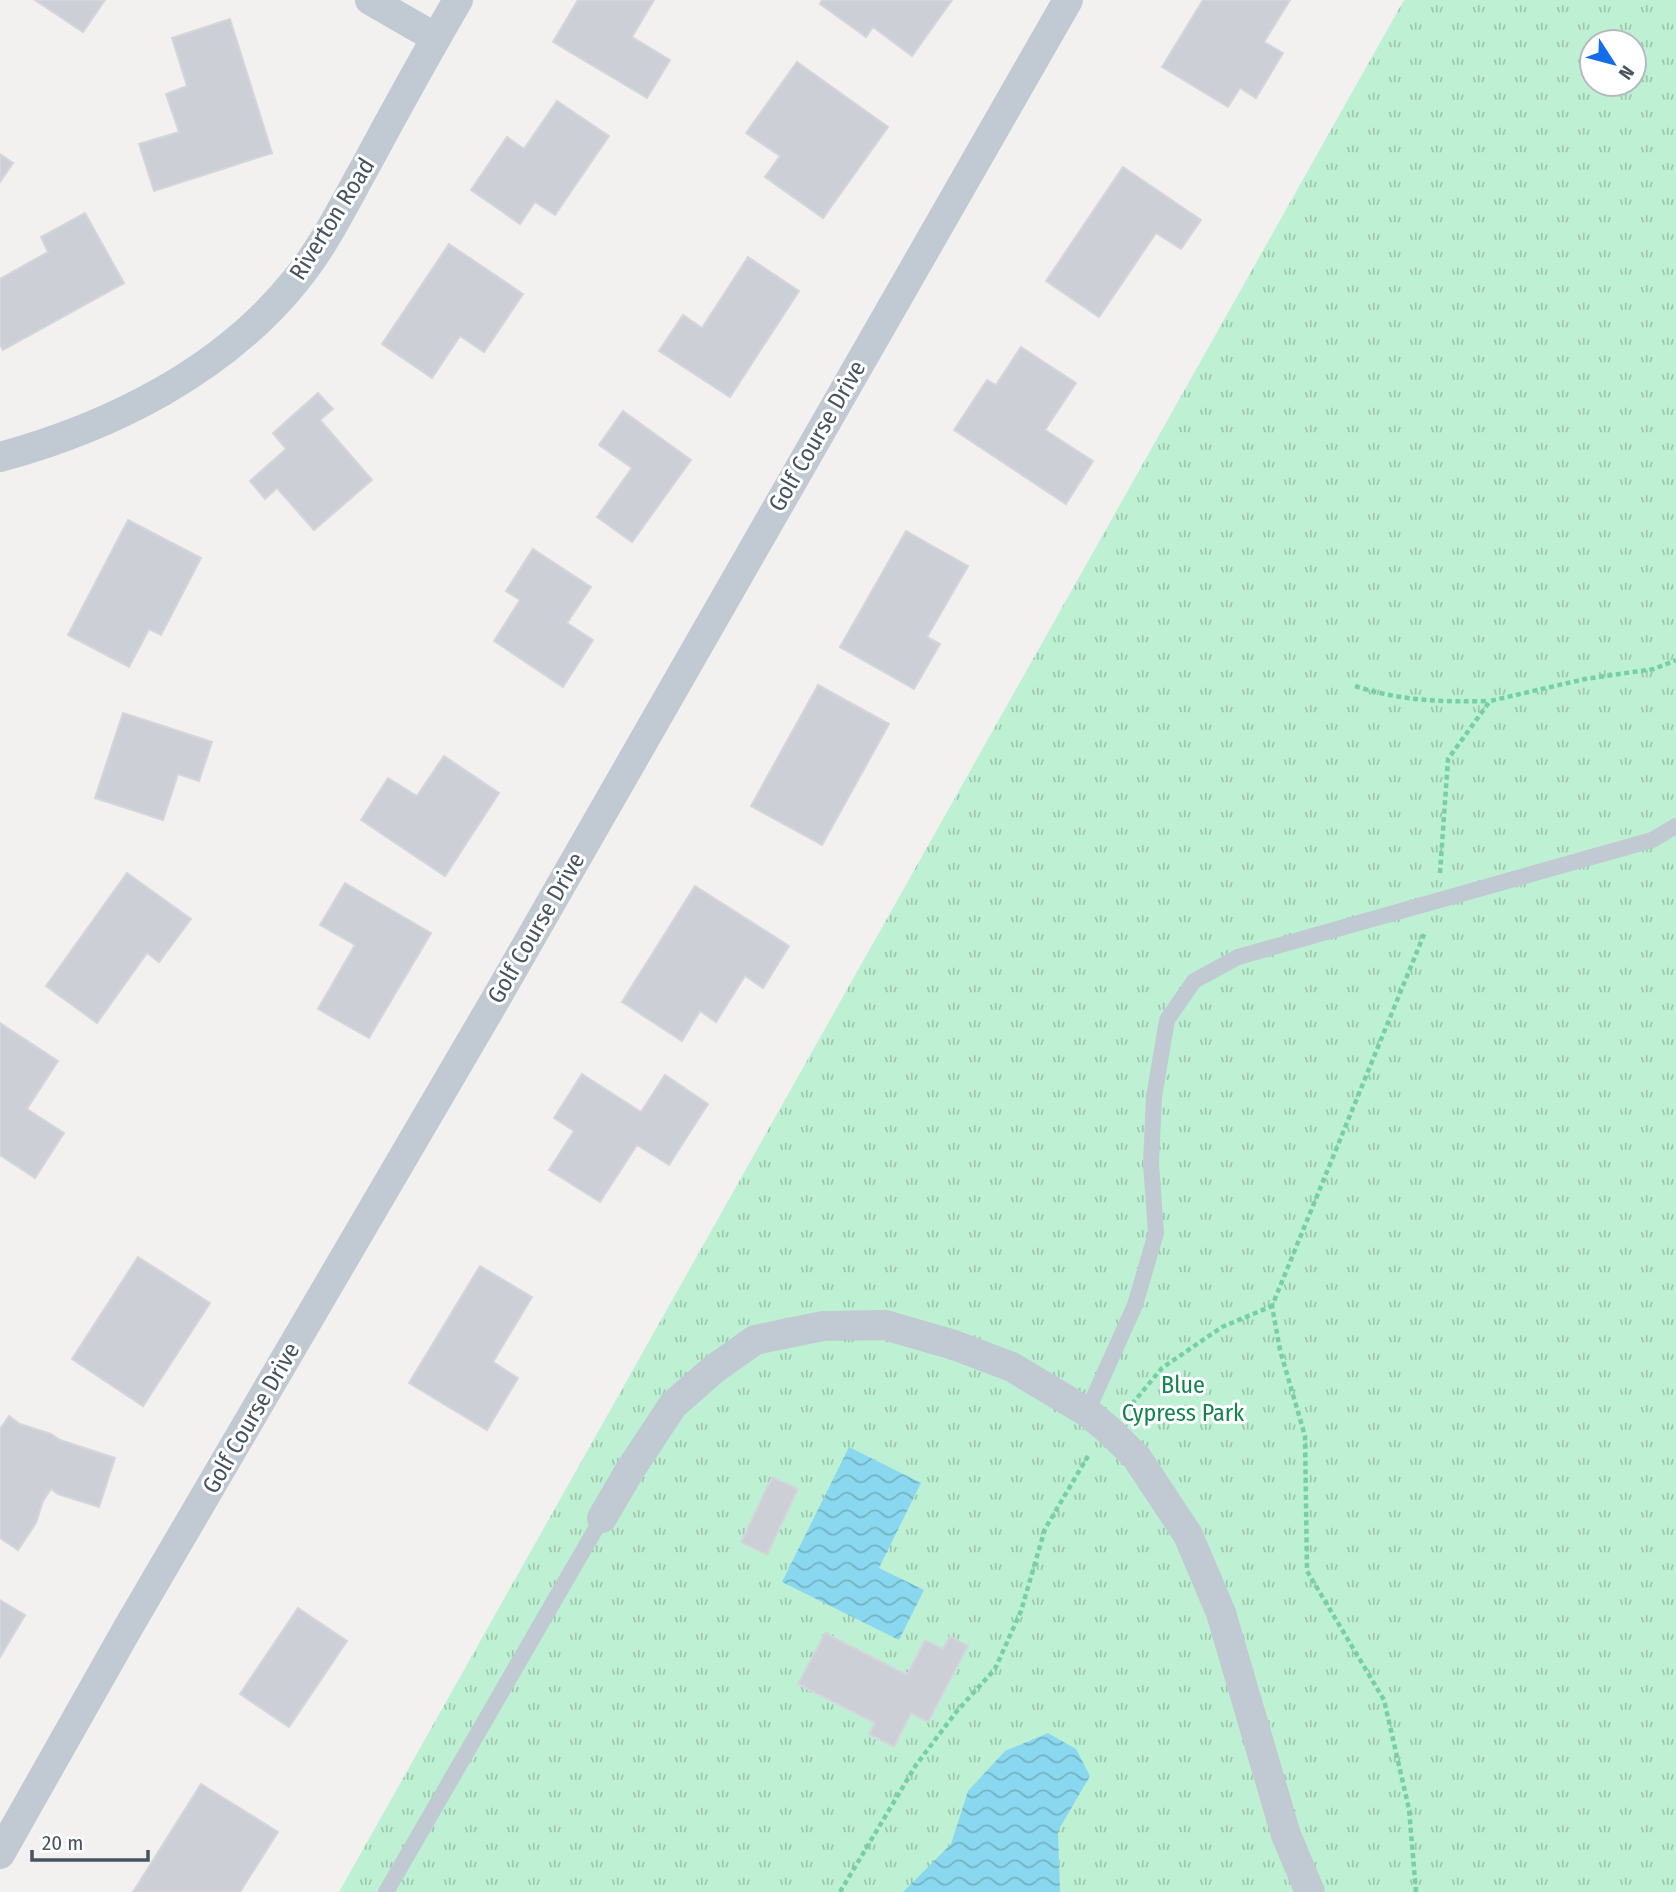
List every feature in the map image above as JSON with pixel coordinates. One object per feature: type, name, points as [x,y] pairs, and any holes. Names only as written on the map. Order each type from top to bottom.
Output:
[{"type":"street","points":[[370,0],[436,38]]},
{"type":"street","name":"Riverton Road","points":[[0,457],[68,436],[148,400],[215,359],[270,311],[322,245],[457,0]]},
{"type":"street","name":"Golf Course Drive","points":[[0,1854],[129,1626],[494,1002],[1068,0]]},
{"type":"street","points":[[602,1518],[673,1405],[715,1369],[755,1340],[823,1326],[885,1325],[954,1345],[1012,1367],[1087,1412],[1110,1431],[1137,1458],[1188,1535],[1221,1613],[1286,1835],[1310,1892]]},
{"type":"lane","points":[[1087,1412],[1135,1305],[1156,1233],[1151,1164],[1154,1097],[1167,1020],[1194,981],[1238,957],[1652,839],[1676,826]]},
{"type":"lane","points":[[386,1892],[602,1518]]},
{"type":"path","points":[[1355,686],[1379,694],[1437,703],[1490,701],[1585,679],[1654,670],[1676,660]]},
{"type":"path","points":[[1416,1892],[1409,1809],[1384,1700],[1307,1571],[1306,1436],[1280,1350],[1272,1306],[1438,900],[1448,759],[1490,701]]},
{"type":"path","points":[[841,1892],[916,1765],[957,1711],[995,1669],[1021,1611],[1045,1529],[1087,1458],[1162,1368],[1222,1327],[1272,1306]]},
{"type":"green space","name":"Blue Cypress Park","points":[[1404,0],[1676,0],[1676,1892],[339,1892]]},
{"type":"water","points":[[849,1447],[921,1483],[879,1568],[924,1590],[899,1640],[782,1582]]},
{"type":"water","points":[[1048,1733],[1076,1749],[1090,1776],[1058,1831],[1060,1892],[903,1892],[951,1844],[968,1791],[1005,1751]]},
{"type":"building","points":[[35,0],[105,0],[83,32]]},
{"type":"building","points":[[578,0],[654,0],[632,37],[670,60],[647,98],[553,42]]},
{"type":"building","points":[[822,0],[952,0],[912,56],[873,27],[866,37],[820,4]]},
{"type":"building","points":[[1203,0],[1290,0],[1264,42],[1283,53],[1256,98],[1240,88],[1228,107],[1162,67]]},
{"type":"building","points":[[230,19],[272,153],[154,191],[139,144],[179,132],[166,94],[187,86],[172,38]]},
{"type":"building","points":[[797,62],[888,127],[823,218],[765,177],[780,156],[746,133]]},
{"type":"building","points":[[557,101],[609,136],[555,215],[535,202],[520,224],[471,190],[507,137],[524,149]]},
{"type":"building","points":[[0,154],[13,163],[0,182]]},
{"type":"building","points":[[1123,167],[1201,220],[1181,249],[1156,233],[1099,317],[1046,281]]},
{"type":"building","points":[[85,213],[124,283],[3,350],[0,345],[0,279],[48,252],[41,237]]},
{"type":"building","points":[[449,244],[523,294],[484,352],[460,336],[432,378],[382,344]]},
{"type":"building","points":[[748,257],[799,291],[730,397],[659,351],[683,315],[702,328]]},
{"type":"building","points":[[1021,347],[1076,383],[1045,430],[1093,461],[1066,504],[954,430],[987,380],[996,385]]},
{"type":"building","points":[[318,393],[333,409],[320,420],[372,480],[314,530],[277,488],[265,499],[250,481],[286,449],[273,433]]},
{"type":"building","points":[[623,411],[691,460],[632,542],[597,517],[632,468],[599,445]]},
{"type":"building","points":[[128,520],[201,558],[161,635],[149,629],[129,667],[68,635]]},
{"type":"building","points":[[906,531],[968,566],[927,637],[940,644],[914,689],[840,647]]},
{"type":"building","points":[[533,549],[591,587],[567,623],[593,640],[563,687],[494,641],[520,600],[506,591]]},
{"type":"building","points":[[818,685],[889,724],[822,845],[751,806]]},
{"type":"building","points":[[123,713],[212,742],[199,781],[178,774],[163,820],[95,798]]},
{"type":"building","points":[[444,756],[499,793],[445,876],[361,820],[388,778],[417,796]]},
{"type":"building","points":[[127,873],[191,919],[159,962],[147,953],[97,1023],[46,986]]},
{"type":"building","points":[[345,883],[431,933],[369,1038],[318,1009],[355,945],[320,925]]},
{"type":"building","points":[[695,886],[789,946],[763,988],[745,976],[716,1022],[700,1011],[682,1041],[622,1002]]},
{"type":"building","points":[[0,1023],[58,1061],[27,1109],[64,1133],[35,1178],[0,1155]]},
{"type":"building","points":[[582,1074],[641,1112],[665,1075],[708,1104],[669,1165],[637,1145],[600,1202],[549,1170],[574,1131],[554,1118]]},
{"type":"building","points":[[138,1257],[210,1303],[143,1406],[72,1359]]},
{"type":"building","points":[[480,1266],[532,1297],[493,1362],[518,1378],[487,1430],[409,1383]]},
{"type":"building","points":[[9,1416],[20,1424],[51,1434],[60,1440],[115,1458],[99,1507],[58,1494],[51,1489],[43,1501],[36,1523],[18,1550],[0,1538],[0,1429]]},
{"type":"building","points":[[772,1477],[798,1489],[767,1555],[741,1542]]},
{"type":"building","points":[[0,1600],[25,1615],[0,1657]]},
{"type":"building","points":[[298,1608],[347,1641],[289,1727],[240,1694]]},
{"type":"building","points":[[825,1633],[907,1675],[925,1640],[943,1649],[950,1636],[968,1646],[928,1722],[911,1713],[894,1747],[869,1734],[875,1723],[798,1684]]},
{"type":"building","points":[[201,1784],[278,1832],[240,1892],[133,1892]]}]
